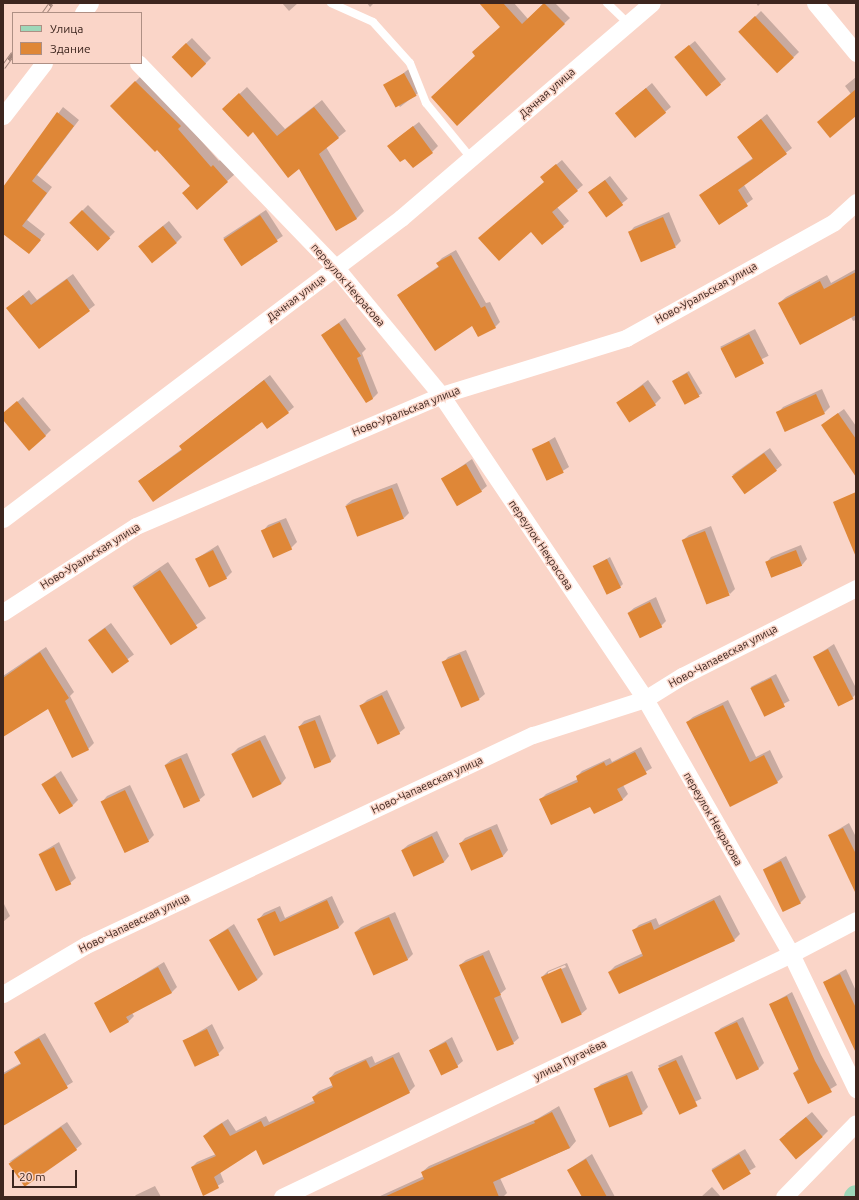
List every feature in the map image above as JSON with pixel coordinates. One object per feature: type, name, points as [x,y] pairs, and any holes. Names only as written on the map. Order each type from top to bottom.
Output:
[{"type":"street","name":"Дачная улица","points":[[3,519],[401,218],[652,3]]},
{"type":"street","points":[[815,3],[856,53]]},
{"type":"street","points":[[3,116],[43,64]]},
{"type":"street","name":"переулок Некрасова","points":[[139,64],[336,268],[441,395],[645,700],[791,954],[856,1089]]},
{"type":"street","name":"Ново-Уральская улица","points":[[3,612],[136,526],[441,395],[626,338],[834,222],[856,202]]},
{"type":"street","name":"Ново-Чапаевская улица","points":[[3,994],[86,945],[533,735],[645,700],[682,676],[856,588]]},
{"type":"street","name":"улица Пугачёва","points":[[282,1197],[791,954],[856,920]]},
{"type":"street","points":[[784,1197],[856,1123]]},
{"type":"lane","points":[[331,3],[373,22],[410,64],[426,103],[471,158]]},
{"type":"lane","points":[[607,3],[628,24]]},
{"type":"building","points":[[479,3],[503,3],[522,24],[544,3],[565,24],[457,126],[431,97],[475,56],[472,52],[500,27]]},
{"type":"building","points":[[755,16],[794,58],[777,73],[738,32]]},
{"type":"building","points":[[186,43],[206,64],[192,78],[172,57]]},
{"type":"building","points":[[689,45],[721,85],[706,97],[674,57]]},
{"type":"building","points":[[404,73],[417,96],[396,107],[383,85]]},
{"type":"building","points":[[135,81],[181,126],[178,129],[211,167],[213,165],[228,182],[197,210],[182,193],[190,186],[157,150],[155,152],[110,106]]},
{"type":"building","points":[[646,88],[666,113],[635,138],[615,113]]},
{"type":"building","points":[[856,89],[856,116],[830,138],[817,122]]},
{"type":"building","points":[[239,93],[277,136],[314,107],[339,138],[319,154],[357,219],[336,231],[299,169],[288,178],[253,132],[248,137],[222,109]]},
{"type":"building","points":[[57,112],[74,126],[32,181],[47,193],[22,226],[41,240],[29,254],[3,234],[3,187]]},
{"type":"building","points":[[761,119],[787,154],[738,190],[748,206],[719,225],[699,195],[753,159],[737,137]]},
{"type":"building","points":[[413,126],[433,153],[413,168],[405,159],[400,162],[387,146]]},
{"type":"building","points":[[556,164],[578,191],[552,212],[564,227],[542,245],[531,232],[499,261],[478,238],[544,182],[540,177]]},
{"type":"building","points":[[605,180],[623,205],[606,217],[588,192]]},
{"type":"building","points":[[82,210],[110,238],[98,251],[69,223]]},
{"type":"building","points":[[260,215],[278,242],[241,266],[224,240]]},
{"type":"building","points":[[663,217],[676,247],[641,262],[628,232]]},
{"type":"building","points":[[163,226],[177,243],[152,263],[138,246]]},
{"type":"building","points":[[451,255],[481,308],[485,306],[496,328],[478,337],[472,326],[435,351],[397,295],[439,267],[436,263]]},
{"type":"building","points":[[856,272],[856,315],[800,345],[778,303],[820,281],[824,289]]},
{"type":"building","points":[[67,279],[90,311],[39,349],[6,308],[23,295],[31,305]]},
{"type":"building","points":[[339,323],[361,356],[357,358],[373,399],[366,403],[321,335]]},
{"type":"building","points":[[749,334],[764,363],[735,378],[720,349]]},
{"type":"building","points":[[687,373],[700,397],[685,405],[672,381]]},
{"type":"building","points":[[264,380],[289,413],[267,429],[262,422],[153,502],[138,481],[182,450],[179,446]]},
{"type":"building","points":[[643,385],[656,405],[629,423],[616,402]]},
{"type":"building","points":[[816,394],[825,414],[785,432],[776,412]]},
{"type":"building","points":[[17,401],[46,436],[29,451],[3,420],[3,413]]},
{"type":"building","points":[[838,413],[856,439],[856,477],[821,425]]},
{"type":"building","points":[[549,441],[564,473],[547,481],[532,449]]},
{"type":"building","points":[[764,453],[777,471],[745,494],[732,477]]},
{"type":"building","points":[[466,464],[482,492],[457,506],[441,478]]},
{"type":"building","points":[[392,488],[404,519],[357,537],[345,506]]},
{"type":"building","points":[[856,492],[856,557],[833,502]]},
{"type":"building","points":[[280,522],[292,549],[273,558],[261,531]]},
{"type":"building","points":[[705,531],[730,595],[706,604],[682,540]]},
{"type":"building","points":[[213,550],[227,579],[209,588],[195,559]]},
{"type":"building","points":[[796,550],[802,566],[771,578],[765,562]]},
{"type":"building","points":[[607,559],[621,588],[607,595],[593,566]]},
{"type":"building","points":[[160,570],[198,628],[171,645],[133,587]]},
{"type":"building","points":[[650,602],[662,627],[640,638],[628,613]]},
{"type":"building","points":[[105,628],[129,661],[112,674],[88,640]]},
{"type":"building","points":[[828,649],[853,699],[838,707],[813,657]]},
{"type":"building","points":[[40,652],[69,698],[65,701],[89,750],[72,758],[48,709],[3,737],[3,678]]},
{"type":"building","points":[[460,654],[480,700],[461,708],[442,662]]},
{"type":"building","points":[[771,678],[785,707],[764,717],[750,688]]},
{"type":"building","points":[[382,695],[400,734],[378,745],[359,706]]},
{"type":"building","points":[[723,705],[750,762],[764,755],[778,783],[730,807],[686,722]]},
{"type":"building","points":[[315,720],[331,762],[314,768],[298,726]]},
{"type":"building","points":[[260,740],[281,784],[253,798],[231,754]]},
{"type":"building","points":[[635,752],[647,774],[617,789],[623,800],[594,814],[590,807],[551,825],[539,799],[578,782],[576,776],[604,762],[606,766]]},
{"type":"building","points":[[181,758],[200,801],[184,808],[165,765]]},
{"type":"building","points":[[55,776],[73,806],[59,814],[41,784]]},
{"type":"building","points":[[125,790],[149,842],[125,853],[101,801]]},
{"type":"building","points":[[843,828],[856,854],[856,894],[828,835]]},
{"type":"building","points":[[491,829],[503,856],[471,871],[459,843]]},
{"type":"building","points":[[432,836],[444,862],[413,877],[401,850]]},
{"type":"building","points":[[54,847],[71,884],[56,891],[39,854]]},
{"type":"building","points":[[781,861],[801,904],[783,912],[763,869]]},
{"type":"building","points":[[327,900],[339,928],[274,956],[257,919],[275,911],[280,922]]},
{"type":"building","points":[[714,900],[735,941],[619,994],[608,972],[643,956],[632,930],[651,922],[654,930]]},
{"type":"building","points":[[389,917],[408,960],[373,975],[354,932]]},
{"type":"building","points":[[228,929],[258,980],[238,991],[209,940]]},
{"type":"building","points":[[483,955],[501,995],[494,998],[514,1044],[497,1051],[459,965]]},
{"type":"building","points":[[158,967],[172,993],[126,1017],[129,1022],[110,1033],[94,1003]]},
{"type":"building","points":[[561,968],[582,1015],[562,1024],[541,977]]},
{"type":"building","points":[[840,974],[856,1008],[856,1053],[823,982]]},
{"type":"building","points":[[787,996],[815,1061],[832,1092],[808,1104],[793,1073],[799,1070],[769,1004]]},
{"type":"building","points":[[737,1022],[759,1069],[736,1080],[714,1033]]},
{"type":"building","points":[[207,1029],[219,1055],[195,1067],[183,1040]]},
{"type":"building","points":[[39,1038],[68,1088],[3,1126],[3,1075],[21,1064],[14,1052]]},
{"type":"building","points":[[446,1042],[458,1067],[441,1075],[429,1050]]},
{"type":"building","points":[[393,1057],[410,1093],[263,1165],[256,1150],[214,1177],[219,1188],[203,1196],[191,1167],[216,1156],[203,1136],[222,1123],[230,1136],[261,1121],[264,1127],[315,1103],[312,1097],[333,1087],[329,1078],[366,1060],[370,1068]]},
{"type":"building","points":[[676,1060],[698,1106],[679,1115],[658,1068]]},
{"type":"building","points":[[627,1075],[643,1114],[609,1127],[594,1088]]},
{"type":"building","points":[[552,1112],[570,1148],[493,1182],[499,1197],[384,1197],[424,1179],[421,1172],[535,1123],[534,1121]]},
{"type":"building","points":[[806,1117],[823,1137],[796,1159],[779,1139]]},
{"type":"building","points":[[61,1127],[77,1150],[25,1187],[9,1164]]},
{"type":"building","points":[[739,1154],[751,1174],[723,1190],[712,1170]]},
{"type":"building","points":[[586,1159],[607,1197],[582,1197],[567,1170]]},
{"type":"railway","points":[[45,12],[51,3]]},
{"type":"railway","points":[[3,67],[12,54]]}]
